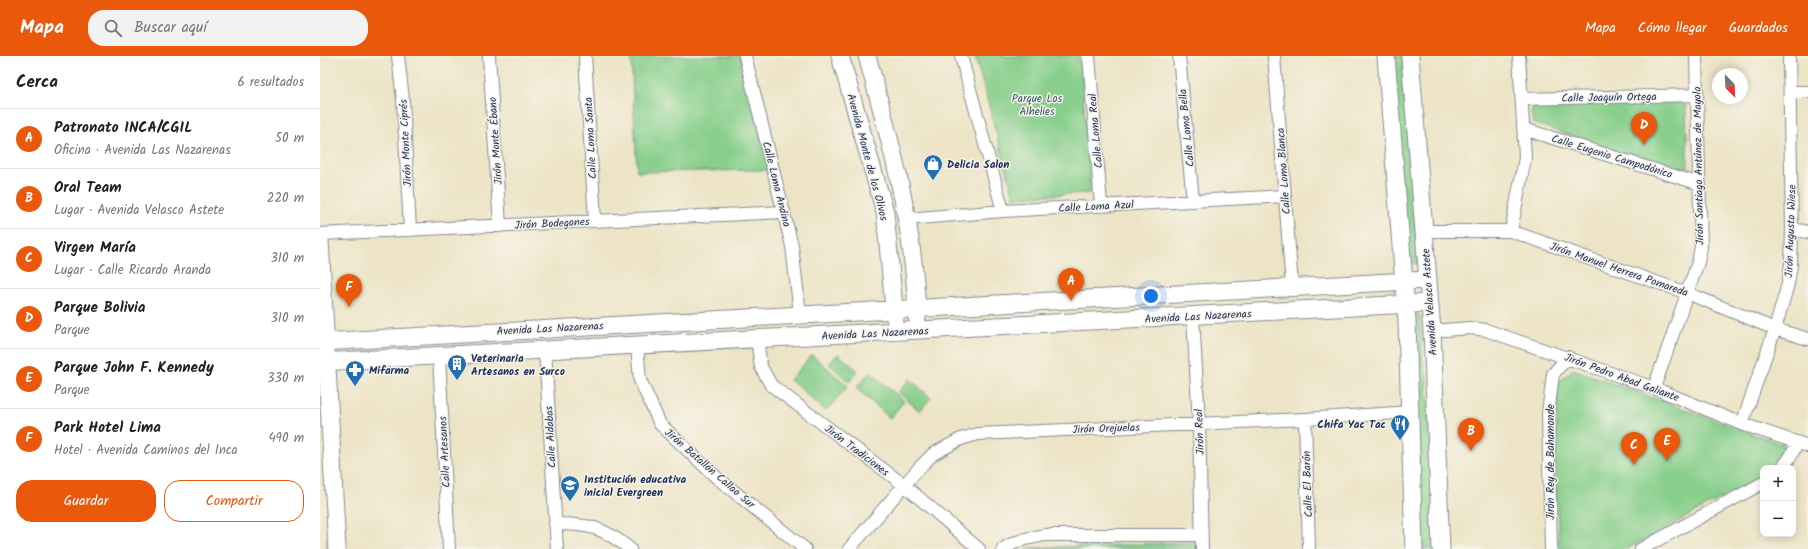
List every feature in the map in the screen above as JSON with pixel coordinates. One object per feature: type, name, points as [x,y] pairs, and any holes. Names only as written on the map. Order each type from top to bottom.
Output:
[{"type":"street","name":"Jirón Monte Ciprés","points":[[398,56],[403,100],[410,230]]},
{"type":"street","name":"Jirón Monte Ébano","points":[[490,56],[500,226]]},
{"type":"street","name":"Calle Loma Santa","points":[[585,56],[595,221]]},
{"type":"street","name":"Calle Loma Andina","points":[[745,56],[792,246],[800,314]]},
{"type":"street","name":"Avenida Monte de los Olivos","points":[[840,56],[885,212],[895,332]]},
{"type":"street","name":"Avenida Monte de los Olivos","points":[[867,56],[894,150],[907,219],[917,307],[917,330]]},
{"type":"street","points":[[961,56],[1003,210]]},
{"type":"street","name":"Calle Loma Real","points":[[1089,56],[1101,205]]},
{"type":"street","name":"Calle Loma Bella","points":[[1179,56],[1193,201]]},
{"type":"street","name":"Calle Loma Blanca","points":[[1274,56],[1292,286]]},
{"type":"street","name":"Avenida Velasco Astete","points":[[1386,56],[1406,305],[1411,412],[1414,549]]},
{"type":"street","name":"Avenida Velasco Astete","points":[[1410,56],[1432,331],[1441,549]]},
{"type":"street","points":[[1512,231],[1525,158],[1519,56]]},
{"type":"street","name":"Jirón Santiago Antúnez de Mayolo","points":[[1654,388],[1698,262],[1701,247],[1696,56]]},
{"type":"street","name":"Jirón Augusto Wiese","points":[[1742,424],[1775,329],[1788,284],[1792,229],[1789,56]]},
{"type":"street","points":[[1790,92],[1808,92]]},
{"type":"street","name":"Calle Joaquín Ortega","points":[[1522,99],[1697,95]]},
{"type":"street","name":"Calle Eugenio Campodónico","points":[[1524,129],[1700,184]]},
{"type":"street","name":"Calle Loma Azul","points":[[907,219],[1003,210],[1285,196]]},
{"type":"street","name":"Jirón Bodegones","points":[[320,234],[784,212]]},
{"type":"street","points":[[1792,229],[1808,232]]},
{"type":"street","name":"Jirón Manuel Herrera Pomareda","points":[[1424,231],[1512,231],[1687,293],[1775,329],[1808,339]]},
{"type":"street","points":[[320,240],[323,362],[337,549]]},
{"type":"street","name":"Avenida Las Nazarenas","points":[[323,342],[917,307],[1427,280]]},
{"type":"street","name":"Avenida Las Nazarenas","points":[[323,362],[1429,303]]},
{"type":"street","name":"Jirón Real","points":[[1193,316],[1199,424],[1202,549]]},
{"type":"street","name":"Jirón Pedro Abad Galiante","points":[[1432,331],[1479,328],[1568,357],[1654,388],[1742,424],[1803,444]]},
{"type":"street","name":"Jirón Tradiciones","points":[[757,339],[761,367],[771,385],[904,485],[979,549]]},
{"type":"street","name":"Jirón Batallón Callao Sur","points":[[636,346],[640,380],[660,424],[716,477],[805,549]]},
{"type":"street","name":"Calle Aldabas","points":[[545,350],[556,549]]},
{"type":"street","name":"Calle Artesanos","points":[[439,356],[449,549]]},
{"type":"street","name":"Jirón Rey de Bahamonde","points":[[1551,549],[1548,414],[1553,374],[1568,357]]},
{"type":"street","name":"Jirón Orejuelas","points":[[849,549],[933,454],[961,439],[978,434],[1305,419],[1411,412]]},
{"type":"street","name":"Calle El Barón","points":[[1305,419],[1309,549]]},
{"type":"street","points":[[1784,465],[1803,444]]},
{"type":"street","points":[[1641,549],[1760,485]]},
{"type":"street","points":[[555,524],[580,524],[598,528],[612,535],[630,549]]},
{"type":"street","points":[[1003,549],[1011,544],[1027,538],[1045,535],[1201,535]]},
{"type":"green space","points":[[631,56],[740,56],[769,170],[637,172]]},
{"type":"green space","name":"Parque Los Alhelies","points":[[975,56],[1080,56],[1091,193],[1014,197]]},
{"type":"green space","points":[[1392,56],[1403,56],[1418,264],[1411,263],[1407,259]]},
{"type":"green space","points":[[1679,100],[1686,106],[1688,168],[1680,172],[1533,123],[1531,112],[1534,103]]},
{"type":"green space","points":[[1419,314],[1423,363],[1427,374],[1435,549],[1422,549],[1414,315]]},
{"type":"green space","points":[[838,354],[858,371],[849,382],[829,364]]},
{"type":"green space","points":[[812,355],[848,386],[826,411],[790,380]]},
{"type":"green space","points":[[1573,369],[1784,445],[1780,459],[1774,465],[1760,465],[1760,478],[1627,549],[1559,549],[1555,463],[1558,383]]},
{"type":"green space","points":[[870,372],[904,401],[890,418],[856,388]]},
{"type":"green space","points":[[910,379],[931,398],[920,411],[898,392]]},
{"type":"green space","points":[[1198,542],[1199,549],[1025,549],[1026,548]]},
{"type":"place","name":"Parque Bolivia","points":[[1644,145]]},
{"type":"place","name":"Delicia Salon","points":[[933,181]]},
{"type":"place","name":"Patronato INCA/CGIL","points":[[1071,301]]},
{"type":"place","name":"Park Hotel Lima","points":[[349,307]]},
{"type":"place","name":"Veterinaria Artesanos en Surco","points":[[457,381]]},
{"type":"place","name":"Mifarma","points":[[355,387]]},
{"type":"place","name":"Chifa Yac Tac","points":[[1400,441]]},
{"type":"place","name":"Oral Team","points":[[1471,451]]},
{"type":"place","name":"Parque John F. Kennedy","points":[[1667,461]]},
{"type":"place","name":"Virgen María","points":[[1634,465]]},
{"type":"place","name":"Institución educativa inicial Evergreen","points":[[570,502]]}]
